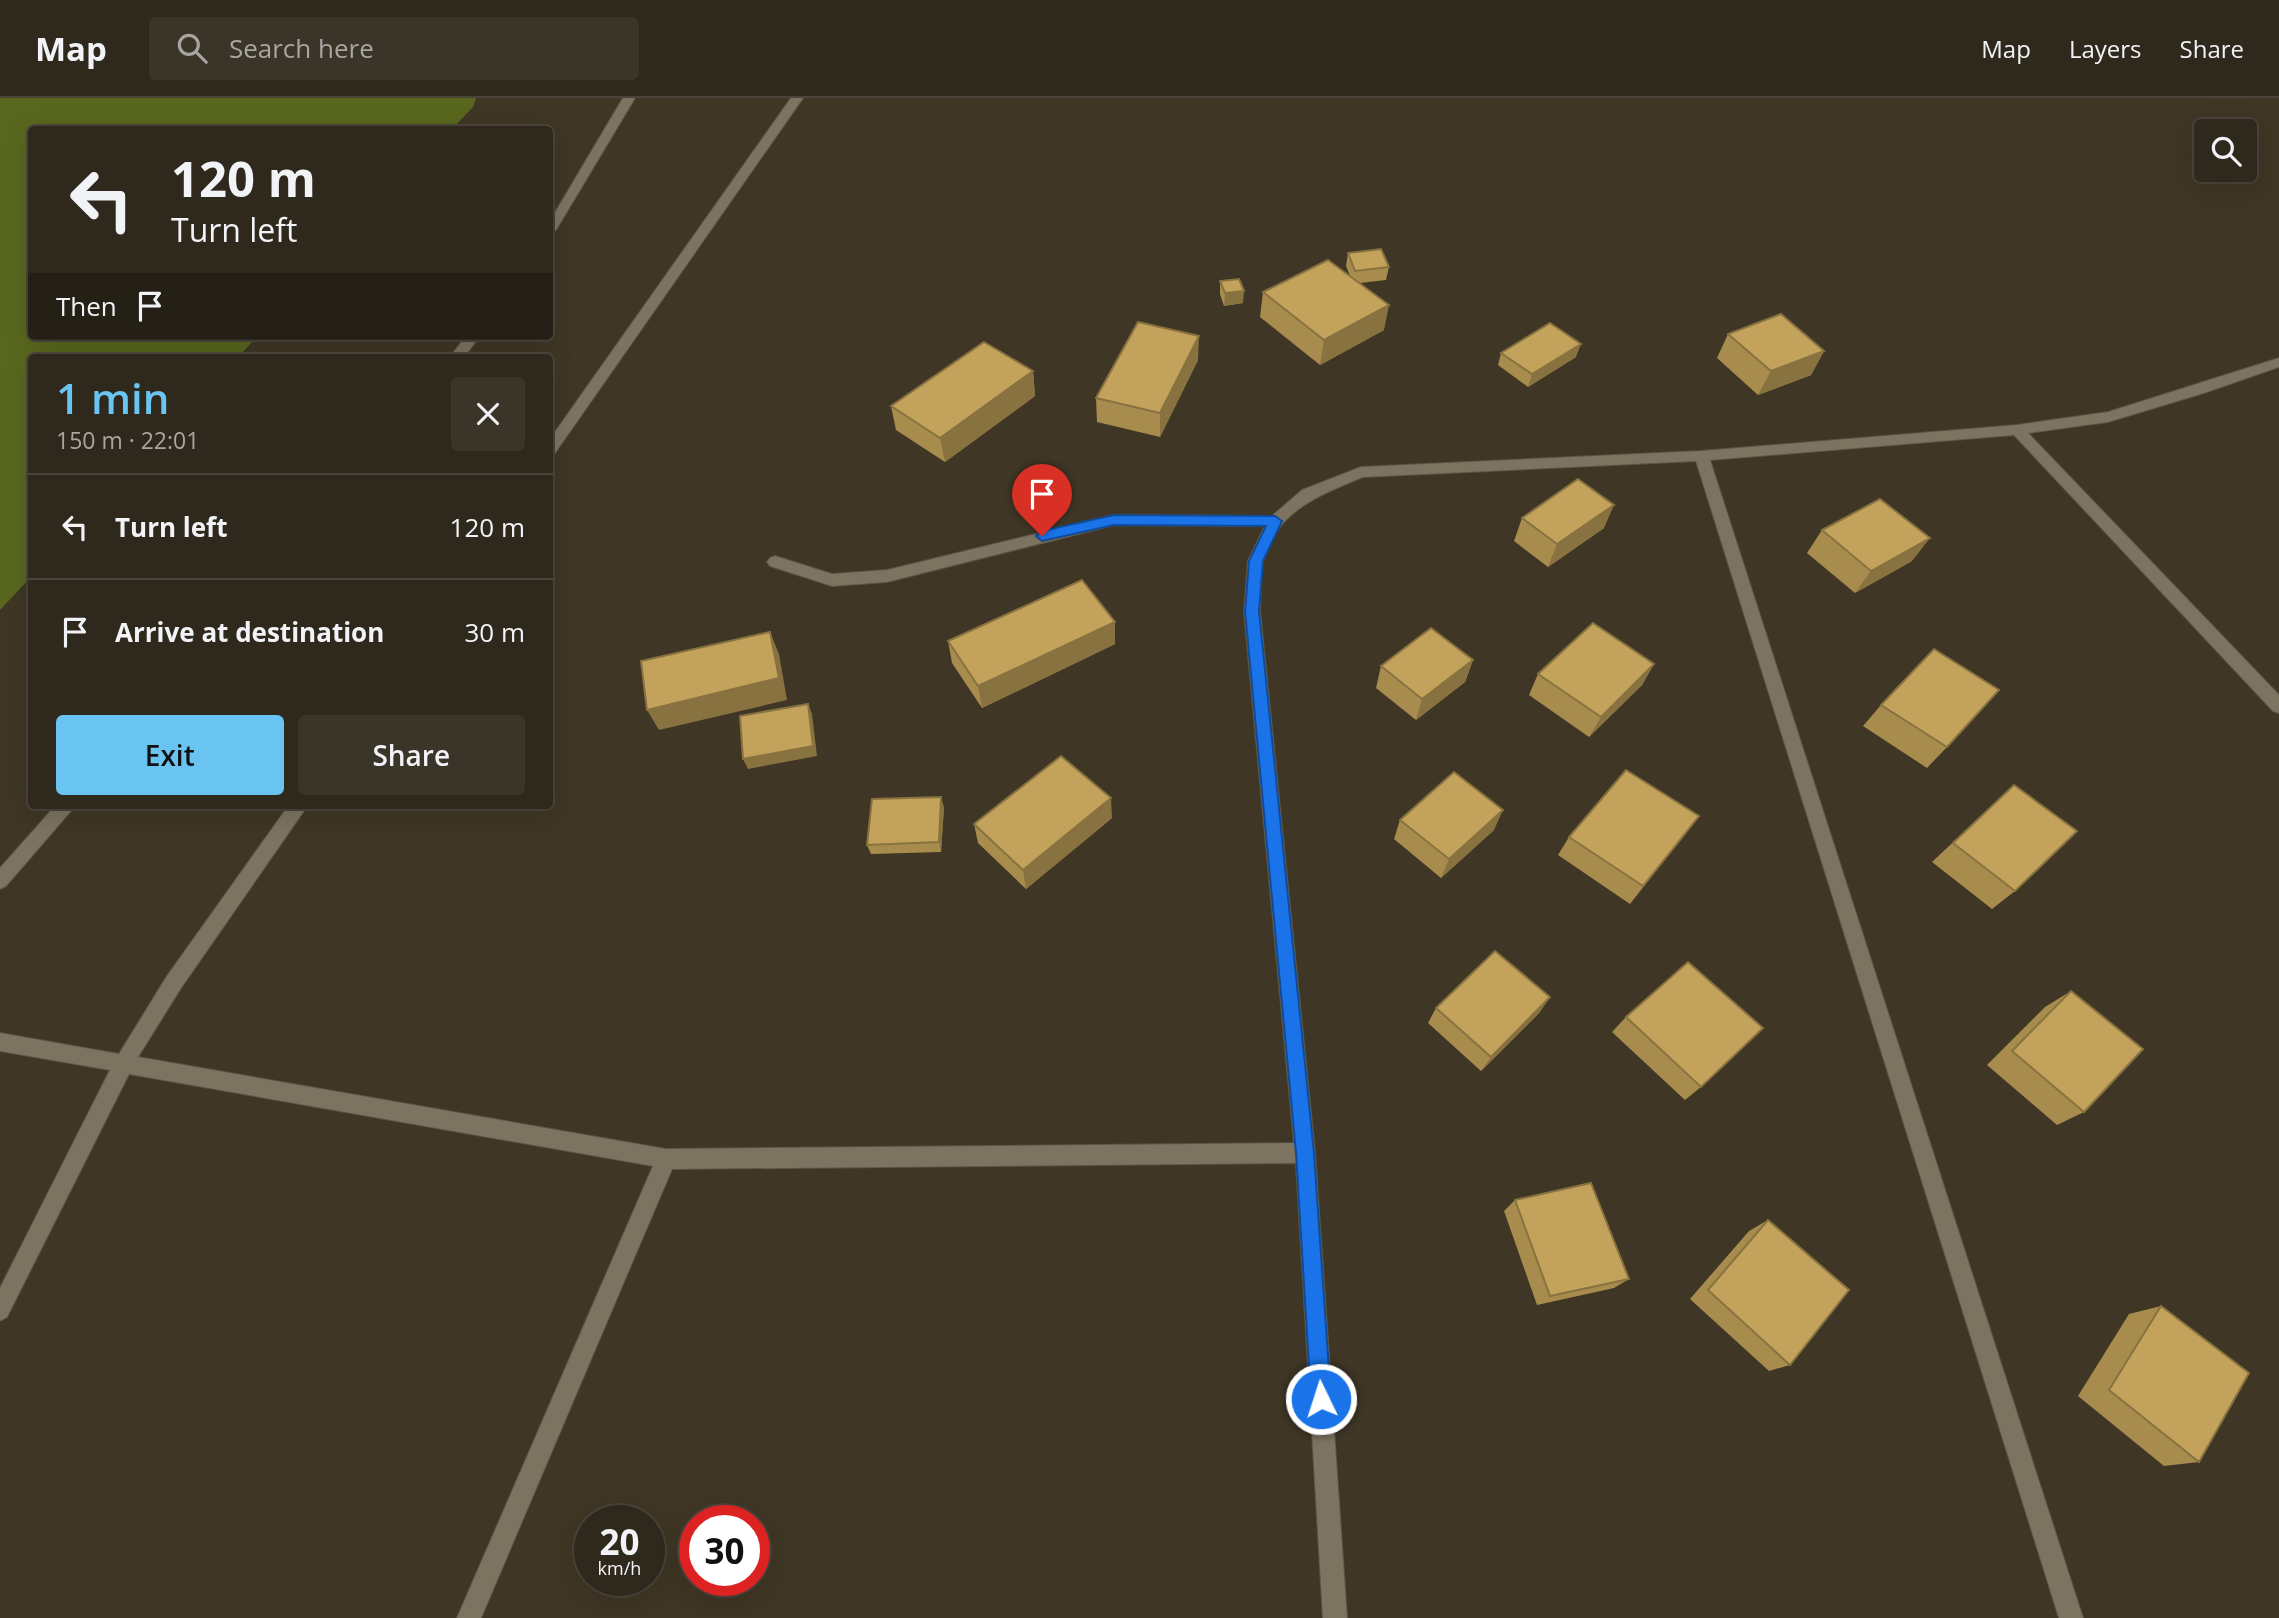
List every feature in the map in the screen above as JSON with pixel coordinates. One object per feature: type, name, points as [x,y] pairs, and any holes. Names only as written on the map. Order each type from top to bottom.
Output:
[{"type":"street","points":[[553,225],[629,98]]},
{"type":"street","points":[[553,445],[797,98]]},
{"type":"street","points":[[459,354],[470,340]]},
{"type":"street","points":[[1335,1618],[1305,1153],[1252,611],[1256,561],[1275,521],[1307,494],[1361,472],[1702,456],[2017,430],[2108,418],[2279,362]]},
{"type":"street","points":[[2017,430],[2279,706]]},
{"type":"street","points":[[1702,456],[2071,1618]]},
{"type":"street","points":[[775,562],[832,580],[887,576],[1114,520],[1275,521]]},
{"type":"street","points":[[0,881],[63,809]]},
{"type":"street","points":[[0,1310],[123,1065],[174,982],[296,809]]},
{"type":"street","points":[[0,1042],[666,1159],[1305,1153]]},
{"type":"street","points":[[469,1618],[666,1159]]},
{"type":"green space","points":[[0,98],[476,98],[473,107],[455,126],[28,126],[28,340],[254,340],[241,354],[28,354],[28,580],[0,610]]},
{"type":"building","points":[[1381,249],[1389,267],[1355,271],[1348,253]]},
{"type":"building","points":[[1328,260],[1389,305],[1324,340],[1263,292]]},
{"type":"building","points":[[1239,279],[1244,291],[1225,293],[1220,281]]},
{"type":"building","points":[[1781,314],[1824,351],[1771,371],[1728,334]]},
{"type":"building","points":[[1138,322],[1199,336],[1160,413],[1096,398]]},
{"type":"building","points":[[1550,323],[1581,344],[1532,374],[1501,353]]},
{"type":"building","points":[[984,342],[1033,371],[940,438],[891,406]]},
{"type":"building","points":[[1578,479],[1614,505],[1557,544],[1522,518]]},
{"type":"building","points":[[1880,499],[1930,538],[1871,571],[1822,530]]},
{"type":"building","points":[[1082,580],[1115,622],[978,686],[948,641]]},
{"type":"building","points":[[1593,623],[1654,664],[1601,717],[1538,674]]},
{"type":"building","points":[[1431,628],[1473,660],[1422,699],[1381,666]]},
{"type":"building","points":[[770,632],[779,678],[647,710],[641,661]]},
{"type":"building","points":[[1934,649],[1999,690],[1947,747],[1881,705]]},
{"type":"building","points":[[808,704],[813,746],[743,759],[740,716]]},
{"type":"building","points":[[1061,756],[1111,798],[1023,870],[974,824]]},
{"type":"building","points":[[1626,770],[1699,816],[1643,886],[1569,837]]},
{"type":"building","points":[[1454,772],[1503,810],[1449,859],[1400,820]]},
{"type":"building","points":[[2014,785],[2077,831],[2015,891],[1953,843]]},
{"type":"building","points":[[941,797],[939,842],[867,845],[872,799]]},
{"type":"building","points":[[1495,951],[1550,997],[1491,1057],[1436,1008]]},
{"type":"building","points":[[1688,962],[1763,1028],[1701,1087],[1626,1017]]},
{"type":"building","points":[[2071,991],[2143,1049],[2084,1112],[2012,1051]]},
{"type":"building","points":[[1591,1183],[1629,1279],[1550,1296],[1515,1200]]},
{"type":"building","points":[[1768,1220],[1849,1290],[1790,1365],[1708,1290]]},
{"type":"building","points":[[2161,1306],[2249,1373],[2199,1462],[2109,1390]]},
{"type":"route","points":[[1042,536],[1114,520],[1275,521],[1256,561],[1252,611],[1305,1153],[1321,1399]]}]
